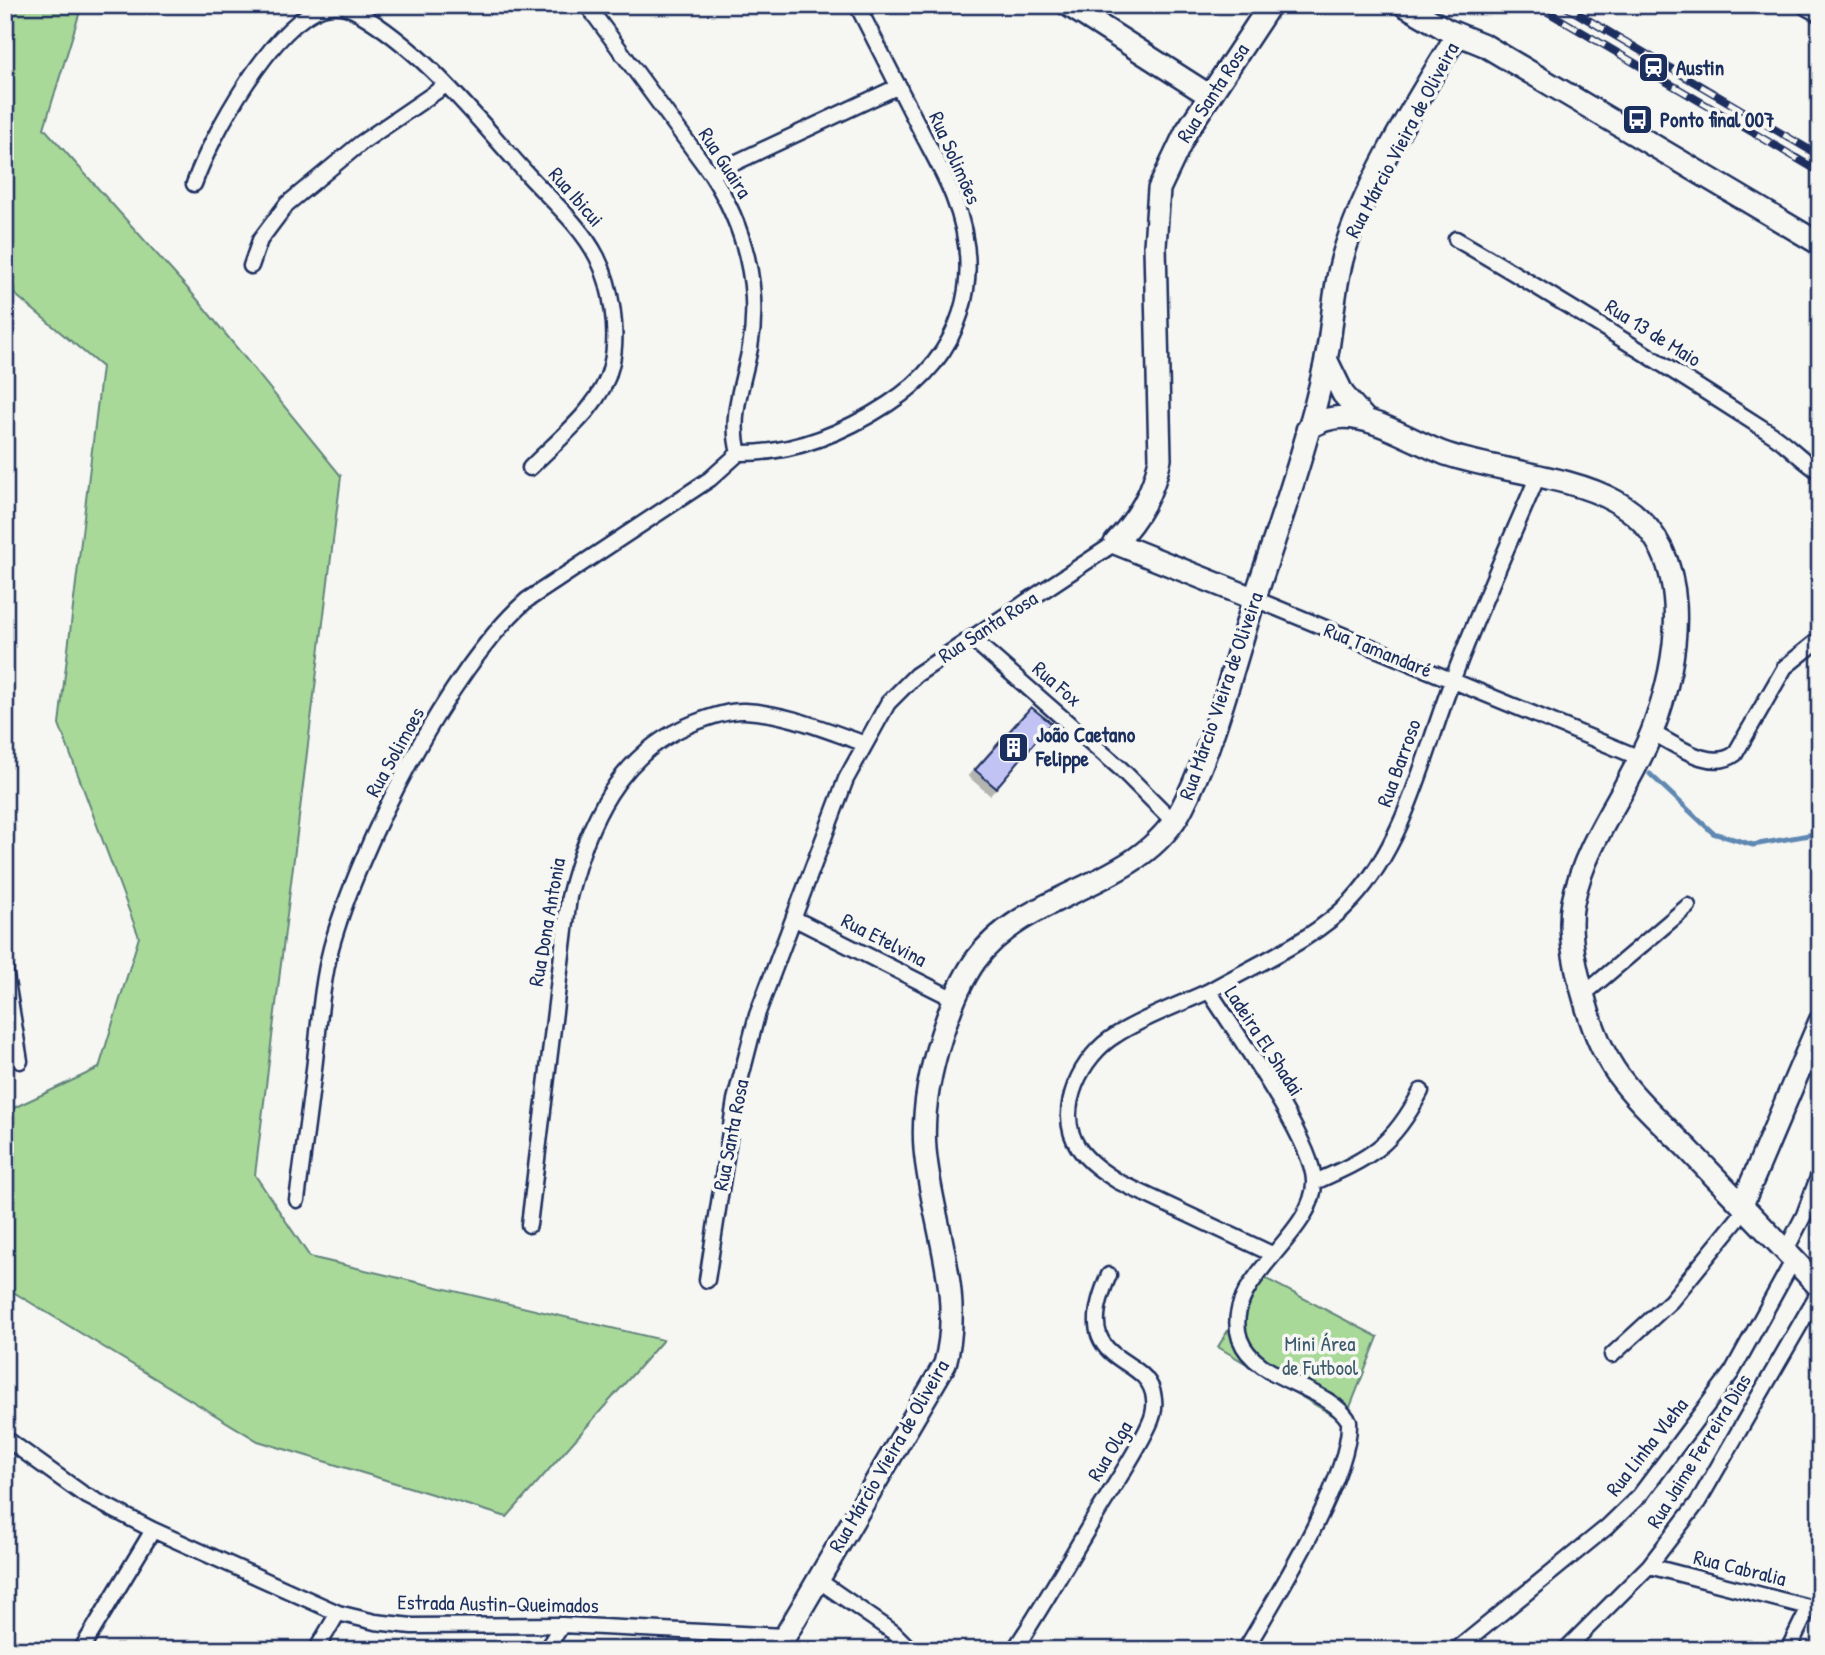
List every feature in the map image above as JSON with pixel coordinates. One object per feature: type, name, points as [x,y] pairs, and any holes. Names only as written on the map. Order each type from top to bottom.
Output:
[{"type":"main road","points":[[1068,5],[1210,96]]},
{"type":"main road","name":"Rua Santa Rosa","points":[[1115,542],[1136,519],[1154,489],[1160,459],[1156,246],[1159,189],[1170,160],[1270,5]]},
{"type":"main road","points":[[1404,5],[1457,34],[1485,45],[1820,244]]},
{"type":"main road","points":[[1809,5],[1820,11]]},
{"type":"main road","name":"Rua Márcio Vieira de Oliveira","points":[[780,1643],[945,1364],[950,1346],[952,1303],[925,1147],[926,1110],[932,1072],[954,999],[976,959],[1002,933],[1078,888],[1133,861],[1174,822],[1192,785],[1255,599],[1307,430],[1326,359],[1336,282],[1356,220],[1419,98],[1457,34]]},
{"type":"main road","points":[[1326,359],[1343,394],[1366,420]]},
{"type":"main road","points":[[1307,430],[1328,417],[1366,420],[1457,457],[1586,489],[1615,501],[1644,523],[1666,554],[1675,592],[1675,627],[1662,698],[1640,758],[1598,833],[1573,903],[1572,931],[1583,995],[1605,1052],[1624,1083],[1820,1289]]},
{"type":"main road","name":"Rua Tamandaré","points":[[1115,542],[1255,599]]},
{"type":"main road","points":[[1744,1207],[1820,1021]]},
{"type":"street","name":"Rua Ibicui","points":[[194,184],[223,119],[283,37],[305,17],[323,7],[341,5],[357,12],[417,57],[585,237],[606,280],[614,346],[606,382],[581,416],[530,468]]},
{"type":"street","name":"Rua Guaira","points":[[587,5],[711,174],[728,200],[742,236],[750,273],[750,345],[734,418],[739,453]]},
{"type":"street","name":"Rua Solimões","points":[[739,453],[764,453],[807,445],[871,415],[908,391],[934,367],[953,338],[967,279],[961,222],[953,196],[857,5]]},
{"type":"street","points":[[251,266],[260,240],[287,204],[361,143],[446,85]]},
{"type":"street","points":[[711,174],[899,86]]},
{"type":"street","name":"Rua 13 de Maio","points":[[1456,239],[1567,303],[1677,373],[1787,444],[1820,472]]},
{"type":"street","name":"Rua Solimoes","points":[[297,1200],[323,992],[331,949],[345,908],[386,811],[443,708],[488,641],[506,619],[527,600],[710,479],[739,453]]},
{"type":"street","name":"Rua Barroso","points":[[1209,991],[1317,929],[1352,901],[1376,867],[1397,829],[1452,680],[1537,478]]},
{"type":"street","name":"Rua Santa Rosa","points":[[707,1280],[738,1088],[757,1015],[846,779],[863,743],[888,704],[904,686],[1115,542]]},
{"type":"street","name":"Rua Tamandaré","points":[[1255,599],[1640,758]]},
{"type":"street","name":"Rua Fox","points":[[971,638],[1121,769],[1174,822]]},
{"type":"street","points":[[1651,733],[1704,759],[1727,760],[1735,754],[1785,667],[1820,639]]},
{"type":"street","name":"Rua Dona Antonia","points":[[529,1225],[569,897],[578,860],[593,822],[616,782],[649,748],[678,729],[710,717],[742,711],[775,714],[863,743]]},
{"type":"street","points":[[1583,995],[1688,906]]},
{"type":"street","name":"Rua Etelvina","points":[[795,919],[954,999]]},
{"type":"street","points":[[5,969],[20,1061]]},
{"type":"street","name":"Ladeira El Shadai","points":[[1272,1254],[1131,1188],[1095,1166],[1077,1146],[1068,1121],[1070,1099],[1080,1075],[1094,1054],[1115,1035],[1209,991],[1293,1127],[1311,1163],[1315,1182]]},
{"type":"street","points":[[1245,1650],[1333,1487],[1347,1452],[1350,1433],[1349,1420],[1344,1413],[1261,1364],[1241,1342],[1238,1321],[1243,1300],[1272,1254],[1302,1219],[1312,1201],[1315,1182],[1362,1160],[1392,1138],[1421,1091]]},
{"type":"street","name":"Rua Linha Vleha","points":[[1457,1650],[1597,1536],[1640,1495],[1732,1371],[1790,1255],[1820,1172]]},
{"type":"street","points":[[1612,1355],[1671,1301],[1744,1207]]},
{"type":"street","name":"Rua Olga","points":[[1014,1650],[1136,1448],[1154,1411],[1155,1396],[1149,1384],[1139,1373],[1107,1350],[1098,1334],[1100,1295],[1109,1275]]},
{"type":"street","name":"Rua Jaime Ferreira Dias","points":[[1565,1650],[1649,1566],[1698,1502],[1820,1289]]},
{"type":"street","name":"Estrada Austin-Queimados","points":[[5,1438],[83,1494],[153,1530],[338,1613],[375,1622],[412,1626],[562,1625],[780,1643]]},
{"type":"street","points":[[81,1650],[153,1530]]},
{"type":"street","name":"Rua Cabralia","points":[[1649,1566],[1815,1609]]},
{"type":"street","points":[[818,1580],[892,1632],[911,1650]]},
{"type":"street","points":[[1788,1650],[1815,1609]]},
{"type":"street","points":[[316,1650],[338,1613]]},
{"type":"street","points":[[547,1650],[562,1625]]},
{"type":"green space","points":[[5,5],[82,5],[44,128],[197,299],[341,476],[255,1175],[310,1257],[663,1340],[507,1517],[258,1441],[5,1287],[5,1112],[99,1068],[139,937],[59,724],[102,367],[5,286]]},
{"type":"green space","name":"Mini Área de Futbool","points":[[1261,1276],[1378,1337],[1344,1422],[1218,1347]]},
{"type":"building","name":"João Caetano Felippe","points":[[1031,707],[1051,723],[996,788],[975,770]]},
{"type":"waterway","points":[[1650,774],[1713,833],[1753,845],[1820,833]]},
{"type":"railway","points":[[1536,5],[1820,172]]},
{"type":"railway","points":[[1563,5],[1820,156]]},
{"type":"place","name":"Austin","points":[[1653,68]]},
{"type":"place","name":"Ponto final 007","points":[[1637,120]]},
{"type":"place","name":"João Caetano Felippe","points":[[1013,747]]}]
